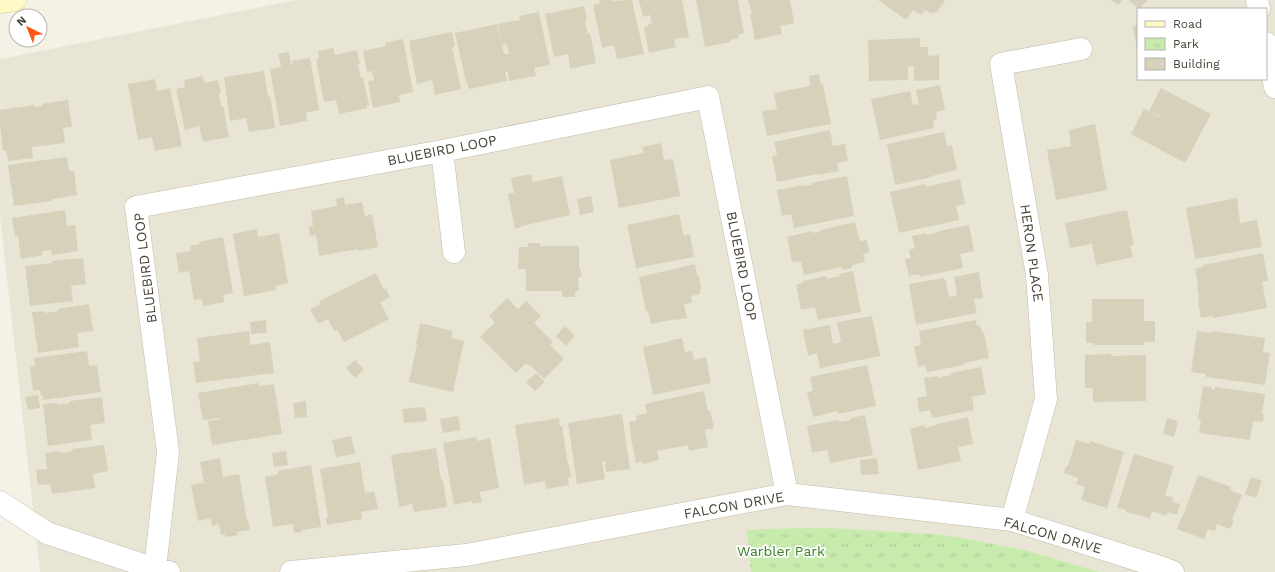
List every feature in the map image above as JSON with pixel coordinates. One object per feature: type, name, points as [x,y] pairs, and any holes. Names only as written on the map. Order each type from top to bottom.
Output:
[{"type":"main road","points":[[0,2],[15,0]]},
{"type":"street","points":[[1267,48],[1275,87]]},
{"type":"street","name":"HERON PLACE","points":[[1012,520],[1046,399],[1037,275],[1001,64],[1081,49]]},
{"type":"street","name":"BLUEBIRD LOOP","points":[[162,571],[168,452],[136,207],[442,151],[708,96],[787,494]]},
{"type":"street","points":[[442,151],[454,252]]},
{"type":"street","name":"FALCON DRIVE","points":[[291,572],[468,564],[787,494],[1012,520],[1173,572]]},
{"type":"street","points":[[0,502],[47,533],[162,571]]},
{"type":"shaded area","points":[[295,0],[1275,0],[1275,572],[40,572],[0,216],[0,59]]},
{"type":"green space","name":"Warbler Park","points":[[831,528],[932,534],[962,538],[1028,551],[1099,572],[751,572],[747,530]]},
{"type":"building","points":[[599,0],[632,0],[644,54],[617,59],[614,45],[602,48],[593,5],[600,3]]},
{"type":"building","points":[[639,0],[682,0],[689,37],[674,39],[676,47],[649,53],[644,27],[649,26],[648,24],[652,23],[650,15],[643,17]]},
{"type":"building","points":[[696,0],[738,0],[744,33],[738,35],[739,38],[730,40],[731,42],[705,47]]},
{"type":"building","points":[[748,0],[790,0],[794,23],[780,26],[782,34],[755,40],[750,14],[752,14]]},
{"type":"building","points":[[878,0],[945,1],[936,13],[934,12],[932,14],[925,10],[921,15],[913,10],[906,20]]},
{"type":"building","points":[[1111,0],[1122,0],[1118,5]]},
{"type":"building","points":[[1128,0],[1147,0],[1141,8]]},
{"type":"building","points":[[584,6],[587,20],[585,21],[588,34],[590,33],[596,63],[570,69],[568,54],[554,57],[545,14]]},
{"type":"building","points":[[539,12],[550,65],[534,68],[536,76],[509,81],[508,72],[505,72],[507,81],[469,89],[466,82],[455,33],[497,24],[502,45],[498,24],[520,20],[519,16]],"holes":[[[507,44],[509,54],[504,54],[502,45]]]},
{"type":"building","points":[[1137,25],[1137,50],[1133,26]]},
{"type":"building","points":[[452,32],[455,46],[452,47],[461,89],[435,95],[432,80],[417,84],[409,41]]},
{"type":"building","points":[[920,38],[920,47],[928,47],[928,56],[939,55],[939,80],[914,81],[914,66],[908,67],[908,80],[869,81],[868,40]]},
{"type":"building","points":[[403,39],[413,92],[399,95],[400,102],[373,108],[368,81],[374,80],[372,71],[367,72],[363,51],[386,46],[385,43]]},
{"type":"building","points":[[333,48],[335,55],[357,50],[360,64],[358,65],[361,78],[363,77],[369,105],[367,105],[367,108],[339,114],[336,100],[324,102],[316,59],[319,59],[318,51]]},
{"type":"building","points":[[289,52],[291,64],[293,64],[292,61],[310,58],[319,110],[306,113],[307,121],[280,126],[270,69],[281,67],[278,54]]},
{"type":"building","points":[[264,71],[275,128],[249,132],[246,118],[230,121],[224,77]]},
{"type":"building","points":[[819,74],[821,84],[823,84],[831,124],[767,136],[762,111],[777,109],[774,93],[810,86],[809,76]]},
{"type":"building","points":[[203,76],[204,83],[218,80],[221,93],[219,93],[221,106],[223,106],[229,137],[203,142],[199,126],[185,130],[176,89],[185,87],[184,80]]},
{"type":"building","points":[[155,79],[157,91],[170,88],[182,146],[155,151],[152,137],[138,140],[128,84]]},
{"type":"building","points":[[940,85],[945,110],[936,112],[937,119],[933,120],[934,128],[880,140],[871,99],[910,91],[913,105],[919,104],[916,90]]},
{"type":"building","points":[[1161,88],[1211,114],[1185,163],[1131,134],[1144,109],[1160,117],[1149,111]]},
{"type":"building","points":[[68,100],[72,127],[63,128],[65,143],[32,147],[33,158],[8,161],[6,150],[3,151],[0,110],[34,105],[34,107],[43,106],[42,104]]},
{"type":"building","points":[[1095,124],[1107,190],[1056,200],[1047,150],[1071,146],[1069,130]]},
{"type":"building","points":[[830,130],[833,146],[845,144],[848,161],[837,163],[839,171],[777,182],[772,156],[777,155],[774,142]]},
{"type":"building","points":[[944,132],[947,146],[952,145],[957,170],[895,185],[887,144]]},
{"type":"building","points":[[661,143],[664,160],[673,159],[680,196],[619,208],[610,160],[644,153],[642,147]]},
{"type":"building","points":[[67,157],[69,171],[74,171],[77,195],[52,199],[52,201],[14,206],[8,165]]},
{"type":"building","points":[[531,174],[533,182],[562,176],[570,215],[515,229],[508,194],[514,193],[511,178]]},
{"type":"building","points":[[847,176],[854,216],[794,228],[791,214],[782,216],[777,190],[803,185],[812,185],[811,183]]},
{"type":"building","points":[[960,179],[965,204],[956,206],[959,220],[899,233],[890,192],[925,184],[926,187]]},
{"type":"building","points":[[591,196],[594,212],[580,215],[577,199]]},
{"type":"building","points":[[344,197],[345,205],[362,202],[365,216],[372,214],[378,247],[319,256],[316,235],[310,236],[309,227],[313,226],[311,211],[337,206],[336,199]]},
{"type":"building","points":[[1237,198],[1240,223],[1257,220],[1262,247],[1195,259],[1186,208]]},
{"type":"building","points":[[65,210],[67,226],[75,225],[78,251],[52,255],[51,250],[42,251],[43,255],[21,259],[18,236],[15,236],[12,218]]},
{"type":"building","points":[[1127,210],[1134,245],[1130,246],[1133,257],[1096,265],[1092,244],[1070,248],[1065,223]]},
{"type":"building","points":[[679,214],[684,236],[690,234],[694,257],[636,268],[627,225]]},
{"type":"building","points":[[855,222],[860,241],[867,240],[869,252],[863,254],[865,262],[852,265],[852,268],[843,270],[842,267],[804,275],[801,261],[792,262],[787,237],[812,231],[813,233]]},
{"type":"building","points":[[969,225],[974,251],[960,254],[963,268],[920,277],[919,274],[909,276],[905,259],[911,258],[909,250],[915,248],[912,236],[926,233],[927,235]]},
{"type":"building","points":[[257,229],[258,237],[279,233],[288,283],[275,286],[276,290],[244,296],[233,234]]},
{"type":"building","points":[[223,237],[233,293],[223,295],[224,302],[203,306],[202,299],[194,300],[189,271],[179,273],[176,253],[191,251],[190,246],[199,244],[199,242]]},
{"type":"building","points":[[528,243],[540,243],[540,246],[579,246],[579,269],[581,269],[581,277],[578,277],[579,291],[575,291],[575,297],[562,297],[562,291],[526,291],[526,269],[518,269],[519,247],[528,247]]},
{"type":"building","points":[[1263,253],[1268,281],[1262,282],[1267,308],[1213,318],[1213,316],[1201,318],[1195,269],[1203,267],[1203,265]]},
{"type":"building","points":[[83,258],[86,284],[71,286],[73,301],[30,306],[25,266],[52,263],[52,261]]},
{"type":"building","points":[[695,264],[701,289],[700,294],[691,296],[692,303],[684,304],[687,318],[651,324],[648,311],[646,311],[639,277]]},
{"type":"building","points":[[853,271],[861,312],[818,320],[815,307],[801,310],[796,285],[803,283],[803,281],[826,276],[827,279],[840,276],[839,274]]},
{"type":"building","points":[[979,272],[983,298],[974,299],[977,313],[916,325],[909,284],[944,278],[944,280],[946,280],[949,297],[957,295],[954,277]]},
{"type":"building","points":[[376,273],[384,290],[386,289],[390,297],[380,302],[389,319],[344,342],[337,329],[334,331],[328,319],[318,324],[310,309],[321,304],[319,301]]},
{"type":"building","points":[[507,298],[518,309],[526,301],[541,316],[534,323],[553,342],[550,345],[564,359],[544,379],[526,363],[516,373],[480,337],[495,322],[489,316]]},
{"type":"building","points":[[1092,299],[1144,299],[1144,321],[1155,321],[1155,342],[1144,342],[1144,345],[1094,345],[1094,343],[1086,343],[1086,322],[1092,322]]},
{"type":"building","points":[[89,304],[93,331],[77,333],[79,347],[38,353],[32,312],[45,311],[45,313],[58,311],[58,309]]},
{"type":"building","points":[[872,316],[880,356],[820,368],[817,353],[808,356],[803,330],[830,325],[833,344],[841,342],[837,322]]},
{"type":"building","points":[[266,320],[267,333],[251,334],[250,322]]},
{"type":"building","points":[[976,320],[977,326],[980,325],[982,333],[984,333],[989,358],[963,363],[964,365],[927,372],[925,365],[918,367],[914,346],[921,345],[919,331]]},
{"type":"building","points":[[420,323],[453,331],[451,338],[464,341],[453,392],[409,382]]},
{"type":"building","points":[[565,326],[575,336],[566,346],[556,336]]},
{"type":"building","points":[[249,331],[250,345],[270,342],[274,373],[196,383],[193,362],[200,361],[197,338]]},
{"type":"building","points":[[1197,331],[1212,333],[1212,331],[1265,338],[1263,352],[1270,353],[1265,385],[1206,377],[1206,374],[1191,372]]},
{"type":"building","points":[[682,338],[685,352],[692,351],[694,360],[706,357],[711,383],[653,395],[643,347]]},
{"type":"building","points":[[87,351],[89,366],[97,365],[101,392],[43,400],[40,390],[33,391],[30,367],[35,366],[34,358]]},
{"type":"building","points":[[1111,354],[1111,356],[1146,355],[1146,401],[1093,402],[1093,388],[1085,388],[1085,355]]},
{"type":"building","points":[[355,360],[364,369],[355,378],[346,368]]},
{"type":"building","points":[[867,365],[876,406],[838,414],[838,411],[813,417],[807,392],[813,391],[810,377]]},
{"type":"building","points":[[981,367],[986,394],[972,397],[974,410],[932,418],[930,410],[919,412],[917,398],[927,396],[924,378],[938,376],[938,378],[951,375],[951,373]]},
{"type":"building","points":[[536,373],[545,382],[535,391],[526,382]]},
{"type":"building","points":[[259,383],[259,386],[274,384],[282,434],[212,445],[208,421],[221,419],[203,420],[198,393]]},
{"type":"building","points":[[1203,386],[1212,387],[1211,389],[1215,390],[1215,387],[1265,394],[1262,414],[1264,414],[1263,422],[1253,421],[1250,440],[1199,433],[1201,420],[1198,419]]},
{"type":"building","points":[[704,391],[708,411],[710,410],[714,428],[705,430],[708,447],[689,451],[688,445],[657,451],[659,460],[643,464],[642,461],[636,463],[629,422],[637,420],[636,416],[647,413],[645,404]]},
{"type":"building","points":[[38,395],[40,408],[28,410],[25,397]]},
{"type":"building","points":[[102,397],[105,423],[90,425],[92,440],[48,446],[43,404],[57,403],[57,405],[70,403],[70,401]]},
{"type":"building","points":[[306,401],[307,417],[295,418],[293,403]]},
{"type":"building","points":[[425,407],[427,421],[404,423],[402,409]]},
{"type":"building","points":[[622,414],[630,469],[606,472],[605,461],[602,461],[605,479],[577,484],[568,423]]},
{"type":"building","points":[[865,415],[873,455],[830,463],[827,450],[812,453],[807,426],[838,420],[839,422],[851,420],[851,418]]},
{"type":"building","points":[[458,416],[461,430],[443,433],[440,419]]},
{"type":"building","points":[[968,417],[973,444],[958,447],[961,461],[918,470],[910,429],[924,425],[925,428]]},
{"type":"building","points":[[559,418],[560,426],[562,426],[571,477],[568,477],[569,485],[546,489],[545,481],[524,485],[515,425]]},
{"type":"building","points":[[1167,418],[1178,421],[1174,437],[1163,434]]},
{"type":"building","points":[[351,436],[355,454],[336,457],[332,440]]},
{"type":"building","points":[[476,437],[477,441],[490,438],[499,488],[480,492],[482,502],[473,504],[472,501],[454,505],[443,443]]},
{"type":"building","points":[[1076,440],[1090,444],[1090,441],[1124,452],[1107,508],[1081,500],[1085,487],[1076,484],[1078,478],[1064,473],[1066,466],[1068,466]]},
{"type":"building","points":[[104,445],[108,471],[93,474],[95,488],[52,494],[50,484],[38,485],[36,470],[47,469],[45,453],[59,451],[60,453],[73,451],[72,449]]},
{"type":"building","points":[[436,448],[447,507],[414,512],[412,504],[399,507],[391,455]]},
{"type":"building","points":[[286,451],[288,465],[274,467],[272,453]]},
{"type":"building","points":[[1134,454],[1174,466],[1165,495],[1173,498],[1172,502],[1180,504],[1177,515],[1168,512],[1166,516],[1152,511],[1150,518],[1126,512],[1126,510],[1117,508]]},
{"type":"building","points":[[220,458],[223,477],[239,474],[250,530],[237,532],[238,535],[225,537],[225,534],[221,535],[219,524],[212,526],[211,518],[198,521],[191,485],[204,483],[200,462]]},
{"type":"building","points":[[877,458],[879,474],[861,475],[860,460]]},
{"type":"building","points":[[360,462],[365,493],[374,491],[378,509],[361,512],[362,519],[327,525],[326,518],[328,517],[320,469]]},
{"type":"building","points":[[311,465],[321,527],[294,533],[293,524],[273,527],[265,477],[278,474],[278,471]]},
{"type":"building","points":[[1198,475],[1231,487],[1230,490],[1242,495],[1230,529],[1217,524],[1215,531],[1208,529],[1204,539],[1177,529]]},
{"type":"building","points":[[1251,477],[1262,481],[1256,498],[1245,494]]}]
